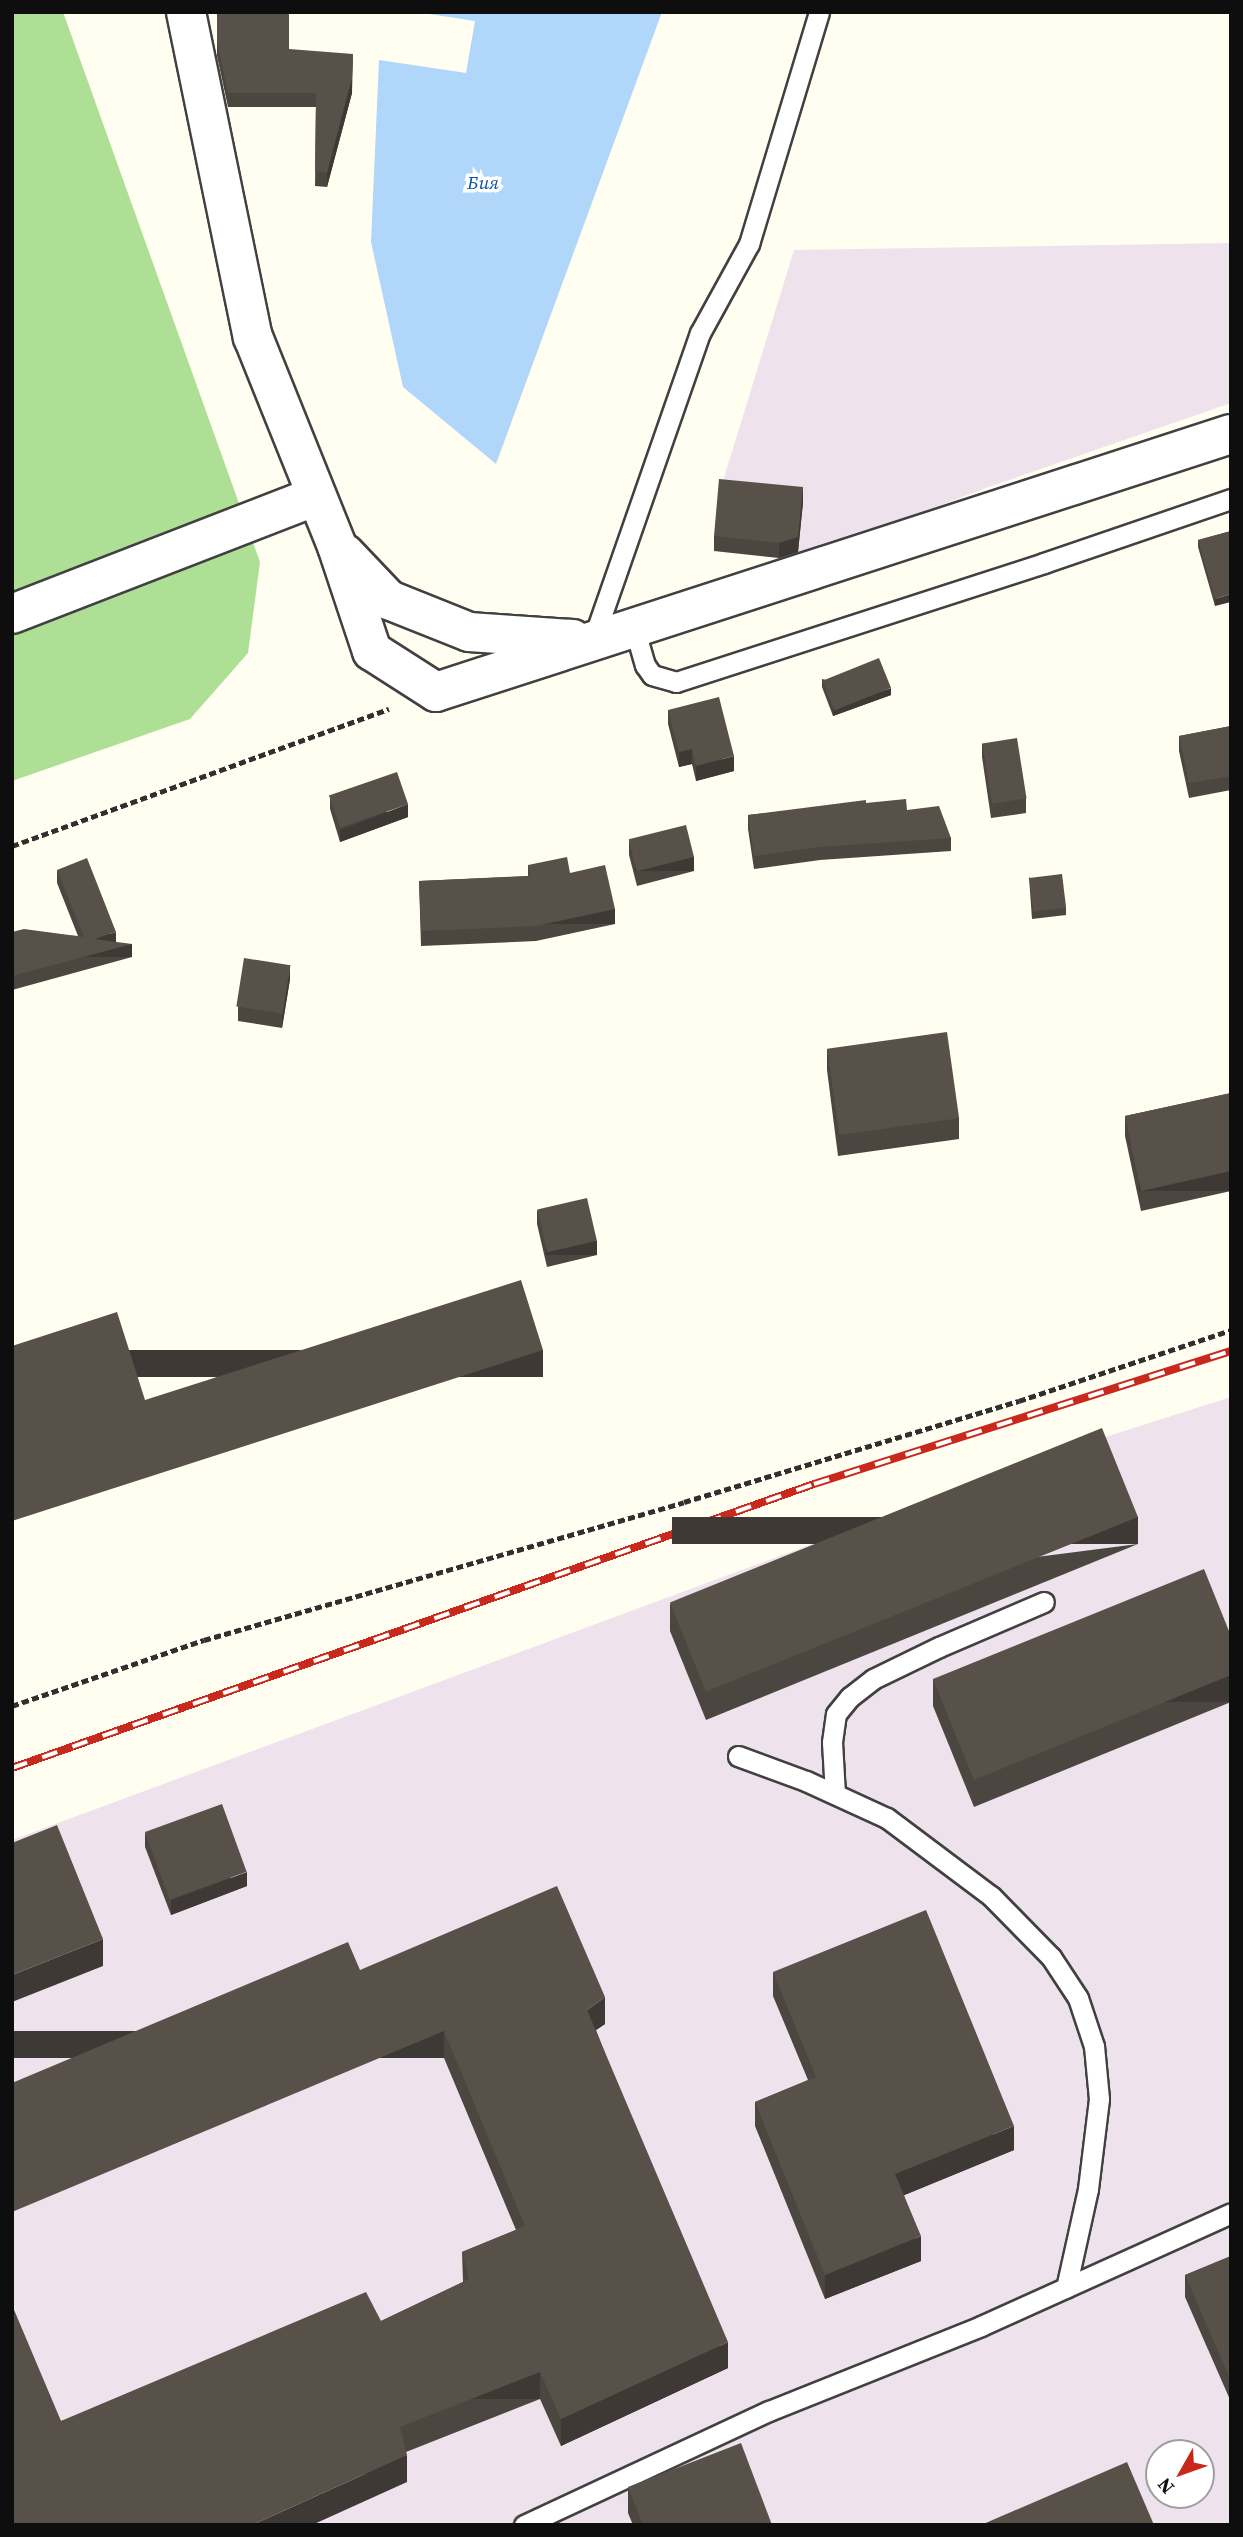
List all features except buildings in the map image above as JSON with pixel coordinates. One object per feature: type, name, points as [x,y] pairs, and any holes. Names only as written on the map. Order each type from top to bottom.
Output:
[{"type":"street","points":[[186,12],[253,337],[337,546],[372,651],[436,692],[1231,434]]},
{"type":"street","points":[[12,614],[316,496]]},
{"type":"street","points":[[337,546],[389,600],[469,632],[593,640]]},
{"type":"lane","points":[[593,640],[700,333],[749,244],[818,12]]},
{"type":"lane","points":[[634,627],[645,665],[652,675],[663,681],[676,681],[1044,563],[1231,499]]},
{"type":"lane","points":[[835,1794],[832,1742],[836,1714],[850,1697],[873,1679],[1044,1602]]},
{"type":"lane","points":[[738,1756],[835,1794],[887,1818],[991,1896],[1051,1957],[1078,1998],[1094,2046],[1099,2099],[1088,2189],[1066,2288]]},
{"type":"lane","points":[[524,2525],[769,2412],[981,2326],[1231,2213]]},
{"type":"path","points":[[12,846],[436,692]]},
{"type":"path","points":[[12,1706],[204,1640],[697,1498],[1019,1401],[1231,1330]]},
{"type":"shaded area","points":[[1231,243],[1231,403],[986,488],[797,560],[714,551],[719,494],[794,250]]},
{"type":"shaded area","points":[[1231,1397],[1231,2525],[12,2525],[12,1840],[1077,1446]]},
{"type":"green space","points":[[12,12],[63,12],[260,562],[248,653],[190,719],[12,781]]},
{"type":"water","name":"Бия","points":[[416,12],[662,12],[496,464],[403,387],[371,242],[379,60],[466,73],[475,21]]},
{"type":"railway","points":[[12,1768],[814,1484],[1231,1351]]}]
